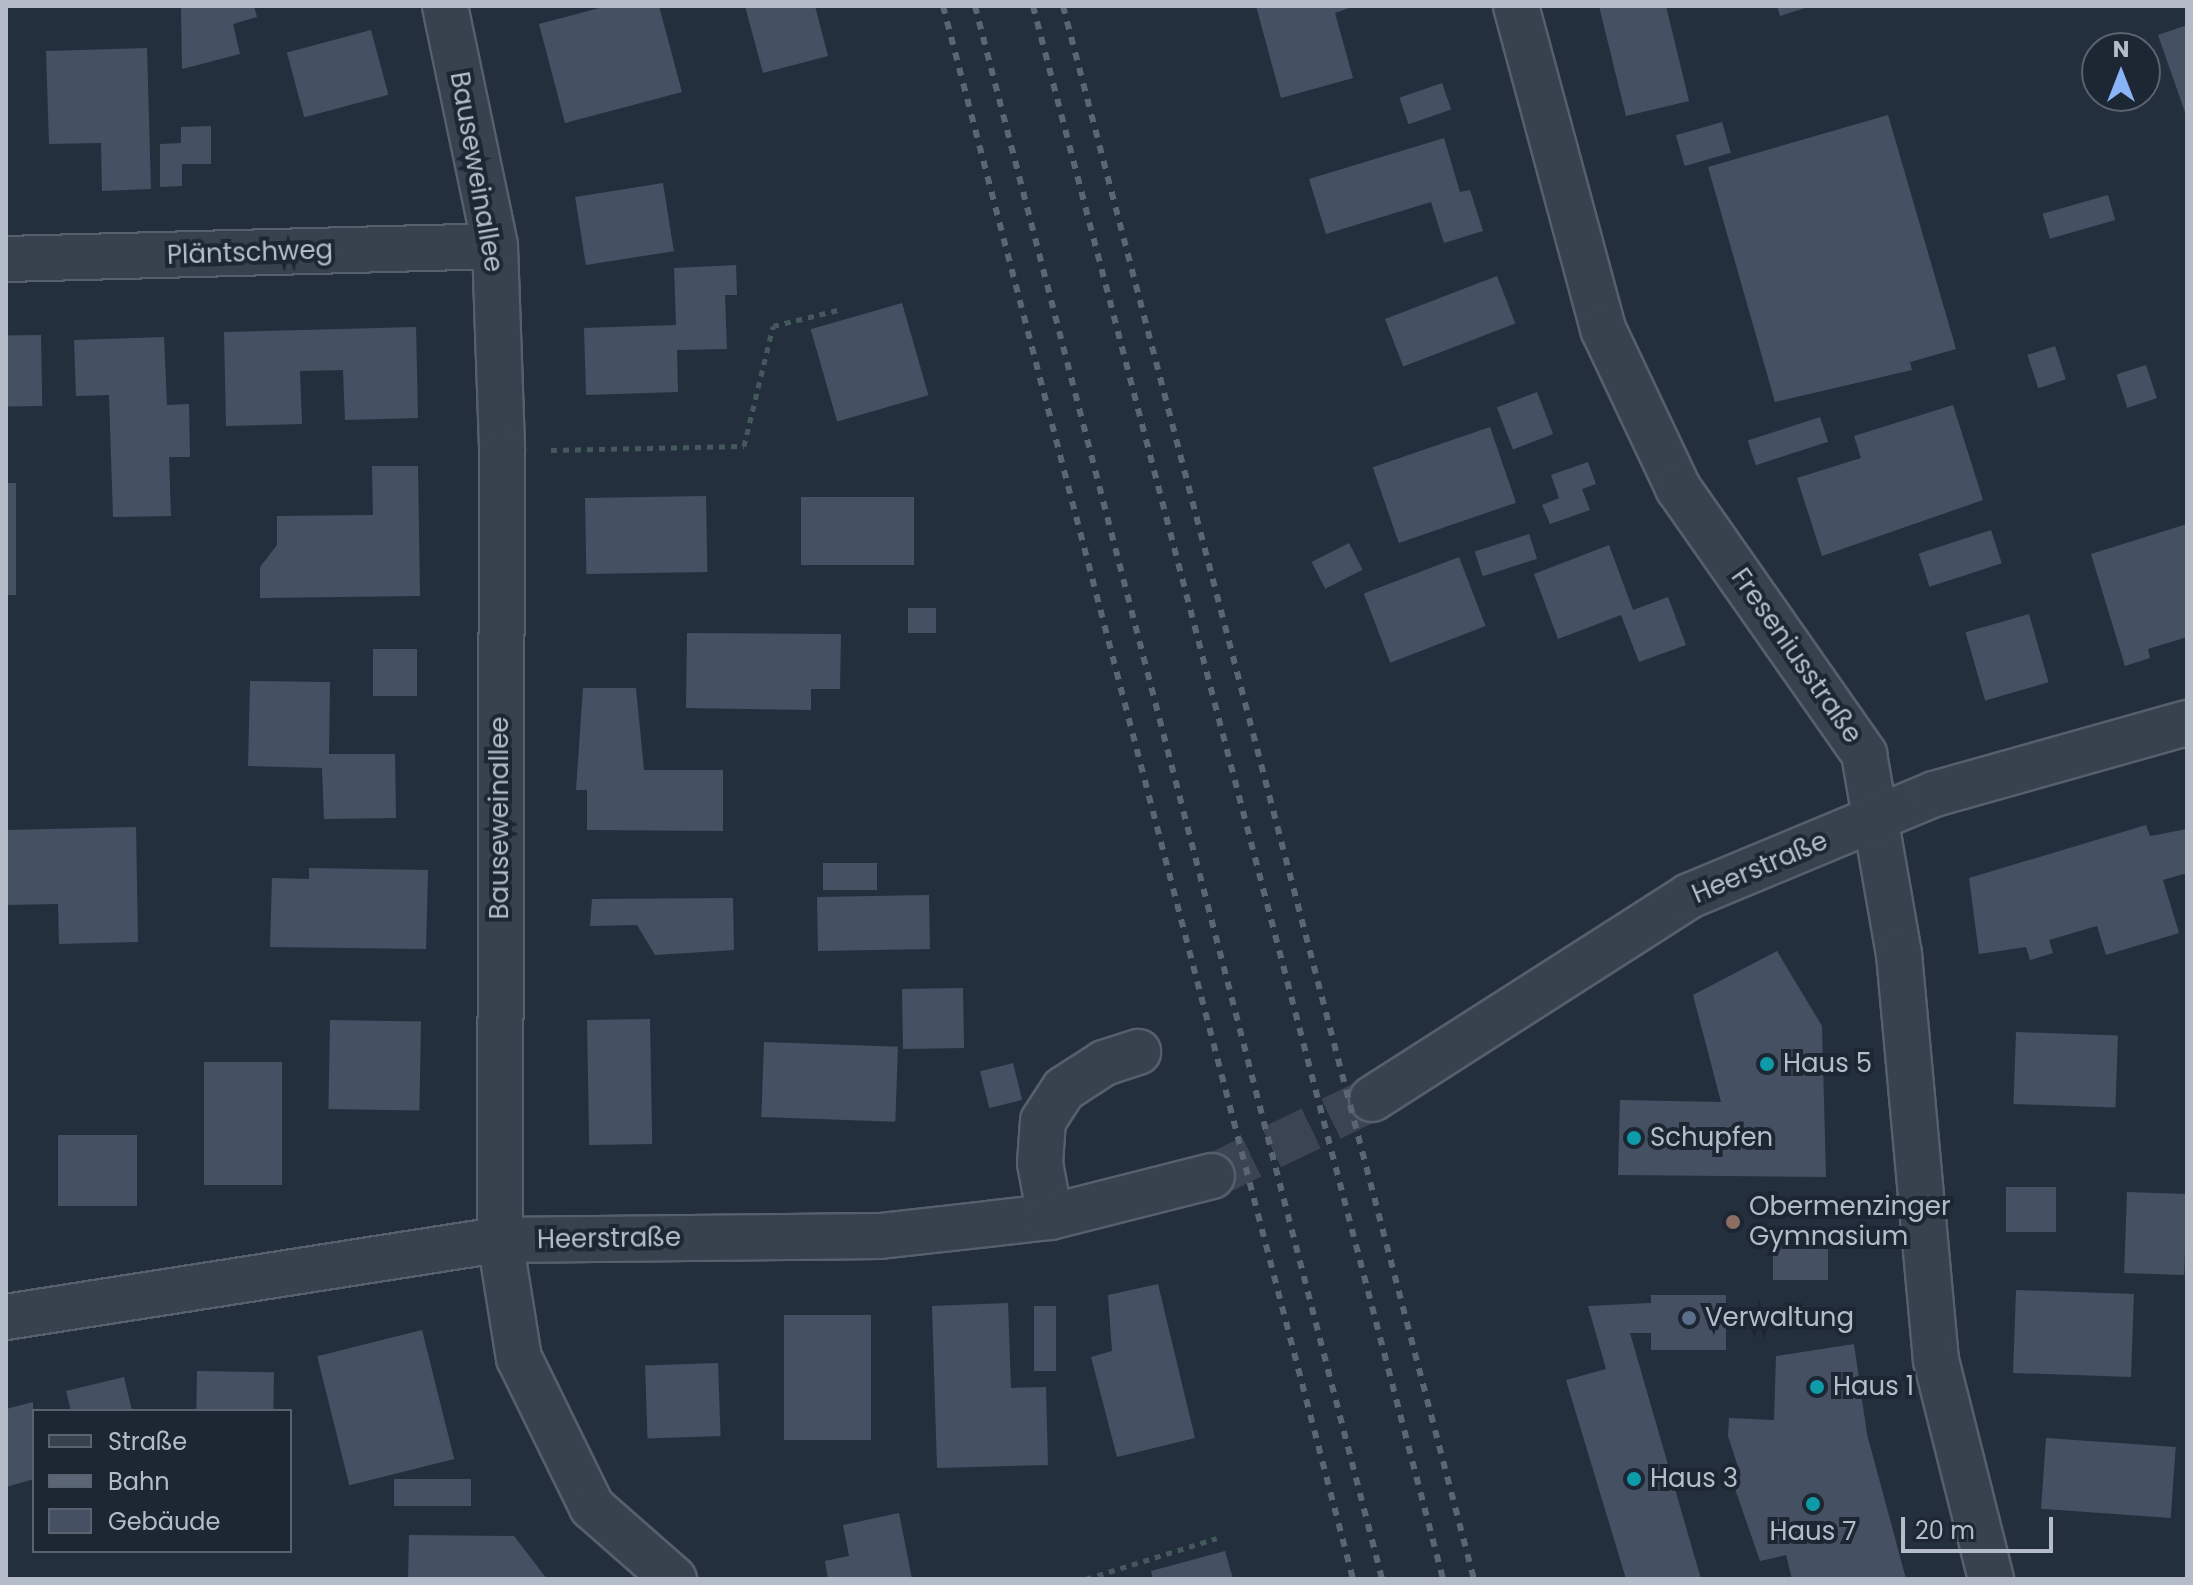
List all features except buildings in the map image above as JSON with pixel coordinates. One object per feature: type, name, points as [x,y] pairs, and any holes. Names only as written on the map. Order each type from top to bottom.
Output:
[{"type":"street","name":"Bauseweinallee","points":[[445,6],[495,246],[502,451],[500,1240],[519,1358],[592,1507],[674,1579]]},
{"type":"street","name":"Freseniusstraße","points":[[1516,6],[1603,329],[1678,488],[1864,754],[1899,954],[1936,1360],[1991,1579]]},
{"type":"street","name":"Pläntschweg","points":[[6,259],[495,246]]},
{"type":"street","name":"Heerstraße","points":[[1372,1099],[1689,896],[1934,794],[2187,723]]},
{"type":"street","points":[[1050,1217],[1040,1163],[1043,1121],[1064,1089],[1104,1063],[1138,1052]]},
{"type":"street","name":"Heerstraße","points":[[6,1317],[500,1240],[880,1236],[1050,1217],[1212,1176]]},
{"type":"path","points":[[502,451],[744,446],[773,326],[838,310]]},
{"type":"path","points":[[1086,1579],[1217,1538]]},
{"type":"tunnel","points":[[1212,1176],[1372,1099]]},
{"type":"railway","points":[[943,6],[1353,1579]]},
{"type":"railway","points":[[975,6],[1382,1579]]},
{"type":"railway","points":[[1033,6],[1443,1579]]},
{"type":"railway","points":[[1063,6],[1474,1579]]},
{"type":"place","name":"Haus 5","points":[[1767,1064]]},
{"type":"place","name":"Schupfen","points":[[1634,1138]]},
{"type":"place","name":"Obermenzinger Gymnasium","points":[[1733,1222]]},
{"type":"place","name":"Verwaltung","points":[[1689,1318]]},
{"type":"place","name":"Haus 1","points":[[1817,1387]]},
{"type":"place","name":"Haus 3","points":[[1634,1479]]},
{"type":"place","name":"Haus 7","points":[[1813,1504]]}]
